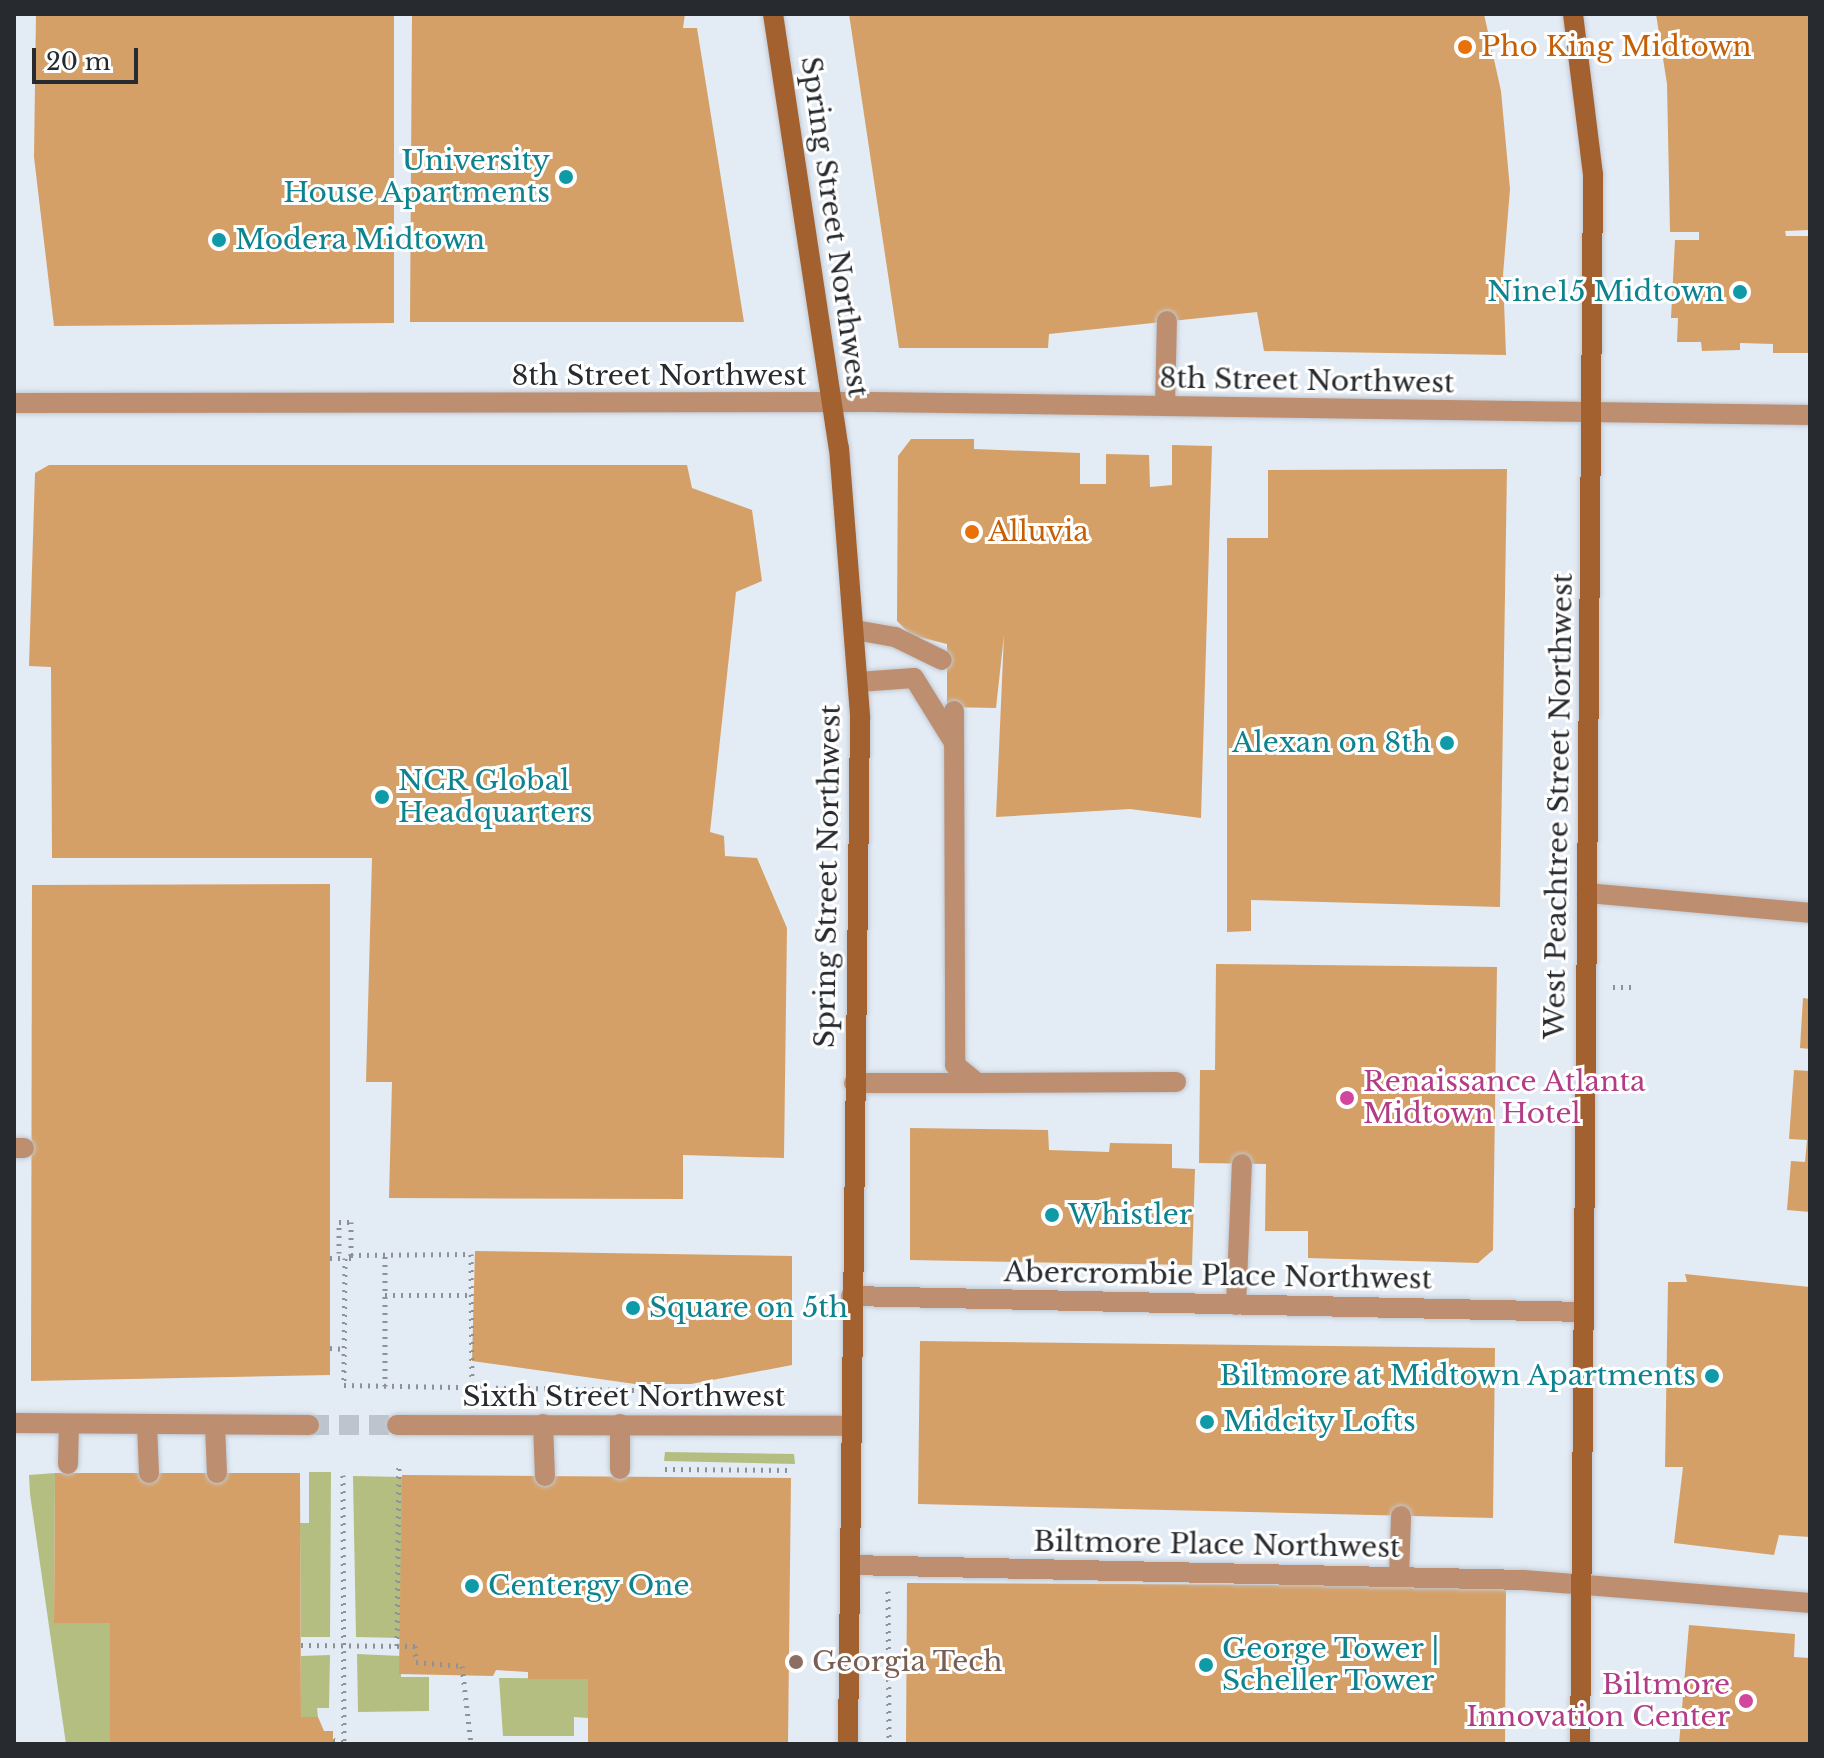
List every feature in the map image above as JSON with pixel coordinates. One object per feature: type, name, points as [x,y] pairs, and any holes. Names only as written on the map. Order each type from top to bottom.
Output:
[{"type":"main road","name":"Spring Street Northwest","points":[[773,14],[831,403],[858,682],[848,1744]]},
{"type":"main road","name":"West Peachtree Street Northwest","points":[[1573,14],[1593,174],[1580,1744]]},
{"type":"street","points":[[1165,406],[1167,321]]},
{"type":"street","name":"8th Street Northwest","points":[[14,403],[831,403],[1810,415]]},
{"type":"street","points":[[855,630],[895,637],[942,660]]},
{"type":"street","points":[[858,682],[914,678],[953,741]]},
{"type":"street","points":[[954,711],[955,1065],[977,1083]]},
{"type":"street","points":[[1587,893],[1810,913]]},
{"type":"street","points":[[854,1083],[1176,1082]]},
{"type":"street","points":[[1236,1305],[1242,1164]]},
{"type":"street","name":"Abercrombie Place Northwest","points":[[851,1296],[1583,1312]]},
{"type":"street","points":[[14,1423],[309,1425]]},
{"type":"street","points":[[68,1464],[69,1424]]},
{"type":"street","points":[[543,1424],[545,1476]]},
{"type":"street","points":[[620,1424],[620,1469]]},
{"type":"street","points":[[147,1425],[149,1473]]},
{"type":"street","name":"Sixth Street Northwest","points":[[397,1425],[851,1426]]},
{"type":"street","points":[[215,1426],[217,1473]]},
{"type":"street","points":[[1399,1577],[1401,1516]]},
{"type":"street","name":"Biltmore Place Northwest","points":[[850,1565],[1399,1577],[1582,1586],[1810,1603]]},
{"type":"path","points":[[339,1253],[339,1222],[351,1222],[344,1385],[786,1393]]},
{"type":"path","points":[[385,1254],[385,1386]]},
{"type":"path","points":[[330,1258],[385,1254],[471,1254],[472,1388]]},
{"type":"path","points":[[385,1295],[471,1295]]},
{"type":"path","points":[[330,1348],[344,1349]]},
{"type":"path","points":[[397,1646],[399,1466]]},
{"type":"path","points":[[665,1469],[791,1470]]},
{"type":"path","points":[[333,1740],[345,1744],[343,1475]]},
{"type":"path","points":[[888,1566],[889,1744]]},
{"type":"path","points":[[301,1645],[415,1646],[416,1662],[462,1666],[471,1744]]},
{"type":"green space","points":[[665,1452],[794,1454],[795,1464],[664,1461]]},
{"type":"green space","points":[[309,1472],[331,1472],[330,1637],[301,1637],[300,1523],[309,1523]]},
{"type":"green space","points":[[55,1473],[54,1623],[110,1623],[110,1744],[66,1744],[29,1475]]},
{"type":"green space","points":[[353,1476],[403,1477],[401,1638],[356,1637]]},
{"type":"green space","points":[[357,1654],[401,1656],[401,1677],[429,1677],[429,1711],[358,1712]]},
{"type":"green space","points":[[330,1655],[329,1708],[317,1708],[318,1717],[301,1717],[301,1656]]},
{"type":"green space","points":[[499,1678],[588,1679],[588,1718],[574,1717],[574,1736],[503,1736]]},
{"type":"building","name":"Modera Midtown","points":[[36,14],[394,14],[394,323],[54,326],[34,157]]},
{"type":"building","name":"University House Apartments","points":[[412,14],[685,14],[683,28],[697,28],[744,322],[410,322]]},
{"type":"building","points":[[849,14],[1484,14],[1501,91],[1510,189],[1503,275],[1506,355],[1264,351],[1257,312],[1049,334],[1048,348],[899,348]]},
{"type":"building","points":[[1656,14],[1810,14],[1810,230],[1785,231],[1786,236],[1810,236],[1810,353],[1773,353],[1773,344],[1740,343],[1740,350],[1702,351],[1701,342],[1677,342],[1678,318],[1671,318],[1675,240],[1699,240],[1699,232],[1670,232],[1667,84]]},
{"type":"building","points":[[911,439],[974,439],[974,449],[1080,453],[1080,484],[1106,484],[1106,454],[1149,455],[1150,487],[1172,485],[1172,445],[1212,446],[1201,818],[1130,809],[996,817],[1004,635],[996,708],[947,707],[947,644],[919,637],[920,644],[897,621],[898,456]]},
{"type":"building","name":"NCR Global Headquarters","points":[[49,465],[687,465],[692,488],[752,510],[762,581],[736,592],[710,832],[724,836],[725,856],[757,858],[787,928],[784,1158],[683,1155],[683,1199],[389,1198],[392,1082],[366,1082],[372,858],[52,858],[51,667],[29,666],[35,473]]},
{"type":"building","points":[[1507,469],[1500,907],[1251,900],[1251,931],[1227,932],[1227,538],[1268,538],[1268,470]]},
{"type":"building","points":[[330,884],[330,1375],[31,1381],[32,885]]},
{"type":"building","points":[[1216,964],[1497,967],[1493,1250],[1478,1263],[1308,1258],[1308,1231],[1265,1231],[1266,1164],[1199,1163],[1200,1070],[1215,1070]]},
{"type":"building","points":[[1803,998],[1810,999],[1810,1049],[1800,1048]]},
{"type":"building","points":[[1794,1070],[1810,1071],[1810,1212],[1787,1210],[1791,1161],[1805,1162],[1807,1140],[1789,1139]]},
{"type":"building","name":"Whistler","points":[[910,1128],[1048,1130],[1049,1150],[1109,1152],[1110,1143],[1172,1144],[1172,1168],[1195,1169],[1192,1265],[910,1260]]},
{"type":"building","name":"Square on 5th","points":[[475,1251],[792,1256],[792,1365],[691,1384],[635,1384],[472,1361]]},
{"type":"building","name":"Biltmore at Midtown Apartments","points":[[1685,1274],[1810,1287],[1810,1537],[1779,1535],[1774,1555],[1674,1543],[1683,1467],[1665,1467],[1668,1282],[1687,1282]]},
{"type":"building","name":"Midcity Lofts","points":[[920,1341],[1495,1348],[1493,1518],[918,1504]]},
{"type":"building","points":[[55,1473],[300,1473],[301,1717],[318,1717],[324,1731],[333,1731],[333,1744],[110,1744],[110,1623],[54,1623]]},
{"type":"building","points":[[402,1475],[791,1478],[788,1744],[588,1744],[588,1679],[528,1679],[528,1672],[496,1670],[493,1676],[399,1674]]},
{"type":"building","name":"George Tower | Scheller Tower","points":[[907,1583],[1506,1586],[1505,1744],[906,1744]]},
{"type":"building","name":"Biltmore Innovation Center","points":[[1689,1625],[1795,1634],[1794,1657],[1810,1658],[1810,1744],[1679,1744]]},
{"type":"tunnel","points":[[309,1425],[397,1425]]},
{"type":"place","name":"Pho King Midtown","points":[[1465,47]]},
{"type":"place","name":"University House Apartments","points":[[566,177]]},
{"type":"place","name":"Modera Midtown","points":[[219,240]]},
{"type":"place","name":"Nine15 Midtown","points":[[1740,292]]},
{"type":"place","name":"Alluvia","points":[[972,532]]},
{"type":"place","name":"Alexan on 8th","points":[[1447,743]]},
{"type":"place","name":"NCR Global Headquarters","points":[[382,797]]},
{"type":"place","name":"Renaissance Atlanta Midtown Hotel","points":[[1347,1098]]},
{"type":"place","name":"Whistler","points":[[1052,1215]]},
{"type":"place","name":"Square on 5th","points":[[633,1308]]},
{"type":"place","name":"Biltmore at Midtown Apartments","points":[[1712,1376]]},
{"type":"place","name":"Midcity Lofts","points":[[1207,1422]]},
{"type":"place","name":"Centergy One","points":[[472,1586]]},
{"type":"place","name":"Georgia Tech","points":[[796,1662]]},
{"type":"place","name":"George Tower | Scheller Tower","points":[[1206,1665]]},
{"type":"place","name":"Biltmore Innovation Center","points":[[1746,1701]]}]
